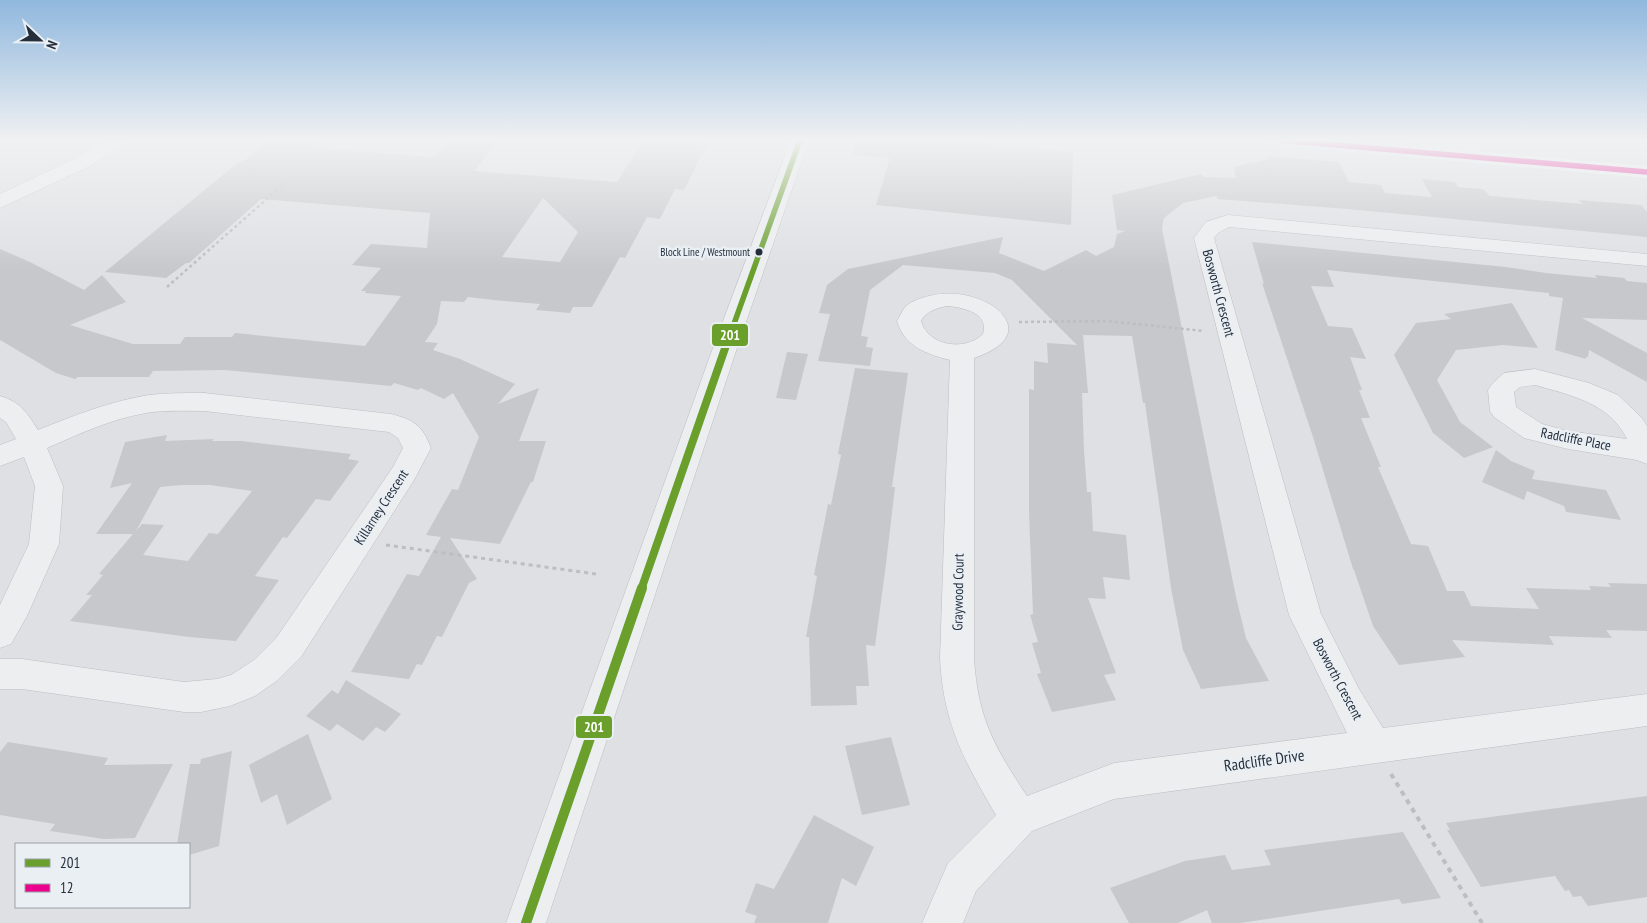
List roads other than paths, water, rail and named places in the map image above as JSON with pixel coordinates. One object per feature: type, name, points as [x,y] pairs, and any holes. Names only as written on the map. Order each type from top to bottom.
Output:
[{"type":"street","points":[[0,202],[39,183]]},
{"type":"street","points":[[526,923],[726,345],[784,183]]},
{"type":"street","name":"Bosworth Crescent","points":[[1374,745],[1347,700],[1305,615],[1204,238],[1208,228],[1223,222],[1270,225],[1647,260]]},
{"type":"street","points":[[947,299],[963,300],[982,308],[995,320],[997,330],[993,339],[977,350],[962,352],[933,348],[915,336],[910,325],[911,316],[917,309],[927,303],[947,299]]},
{"type":"street","name":"Graywood Court","points":[[962,352],[956,658],[959,688],[965,718],[978,748],[1019,818]]},
{"type":"street","name":"Radcliffe Place","points":[[1535,377],[1580,389],[1609,401],[1633,424],[1646,452],[1568,440],[1533,431],[1503,411],[1501,390],[1513,379],[1535,377]]},
{"type":"street","name":"Killarney Crescent","points":[[0,674],[22,674],[184,697],[206,697],[227,693],[247,684],[270,668],[289,647],[404,473],[417,448],[414,437],[406,427],[391,423],[204,402],[170,402],[139,406],[81,423],[32,444]]},
{"type":"street","points":[[0,405],[16,416],[32,444],[49,486],[44,544],[11,616],[0,634]]},
{"type":"street","points":[[0,456],[32,444]]},
{"type":"street","name":"Radcliffe Drive","points":[[942,923],[962,877],[1019,818],[1114,780],[1647,710]]},
{"type":"place","name":"Block Line / Westmount","points":[[759,252]]}]
